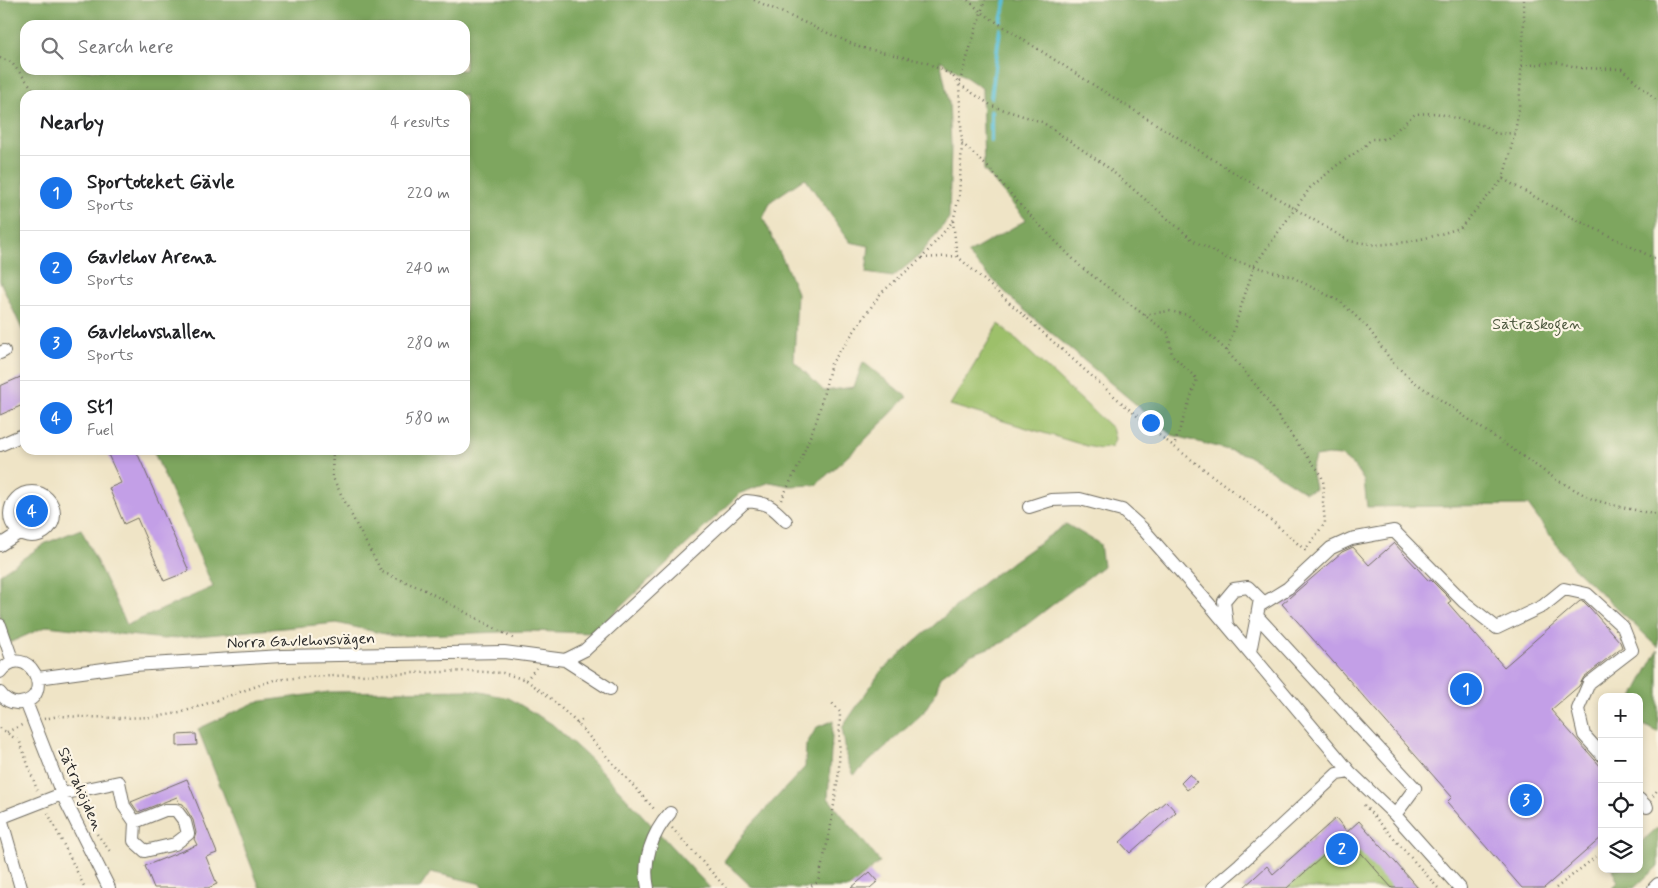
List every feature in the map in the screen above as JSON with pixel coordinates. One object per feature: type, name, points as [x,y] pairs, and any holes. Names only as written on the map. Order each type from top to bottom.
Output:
[{"type":"street","points":[[0,446],[20,436]]},
{"type":"street","points":[[1029,507],[1050,500],[1080,499],[1122,510],[1142,528],[1227,625],[1350,772],[1395,815],[1460,888]]},
{"type":"street","points":[[565,660],[585,650],[746,501],[765,503],[786,520]]},
{"type":"street","points":[[1258,611],[1288,588],[1330,548],[1352,539],[1394,531],[1464,602],[1497,628],[1542,606],[1564,590],[1587,594],[1623,627],[1632,650],[1589,683],[1578,709],[1584,734],[1598,750]]},
{"type":"street","points":[[0,545],[19,532]]},
{"type":"street","points":[[1227,625],[1224,601],[1234,590],[1248,587],[1260,599],[1250,652]]},
{"type":"street","points":[[1258,611],[1415,788],[1395,815]]},
{"type":"street","points":[[0,625],[13,662]]},
{"type":"street","name":"Norra Gavlehovsvägen","points":[[38,678],[133,664],[282,656],[504,652],[565,660],[610,689]]},
{"type":"street","points":[[0,671],[8,664],[20,662],[31,667],[38,678],[37,689],[31,699],[26,702],[12,703],[0,694]]},
{"type":"street","name":"Sätrahöjden","points":[[26,702],[62,794],[109,888]]},
{"type":"street","points":[[1212,888],[1338,774],[1350,772]]},
{"type":"street","points":[[21,888],[6,855],[0,818],[62,794],[119,782],[124,806],[135,822]]},
{"type":"street","points":[[648,888],[645,876],[648,857],[654,836],[667,816]]},
{"type":"street","points":[[1654,888],[1658,884]]},
{"type":"path","points":[[754,0],[858,47],[925,62],[952,75],[960,84],[992,106],[1042,122],[1053,128],[1106,166],[1194,241],[1228,259],[1292,277],[1341,302],[1368,328],[1393,364],[1413,381],[1557,480],[1592,499],[1658,515]]},
{"type":"path","points":[[968,0],[981,12],[1103,91],[1295,209],[1349,241],[1377,245],[1407,242],[1460,228],[1503,179],[1515,133],[1522,66],[1524,0]]},
{"type":"path","points":[[985,0],[960,84],[962,143],[960,197],[953,221],[957,256],[1114,396],[1174,446],[1272,520],[1306,550],[1325,523],[1324,486],[1321,474],[1260,389],[1227,352],[1188,315],[1169,312],[1143,315]]},
{"type":"path","points":[[0,58],[11,62],[20,73]]},
{"type":"path","points":[[1522,66],[1556,62],[1580,68],[1622,69],[1658,102]]},
{"type":"path","points":[[22,75],[34,90]]},
{"type":"path","points":[[1227,352],[1254,266],[1310,188],[1336,166],[1355,154],[1371,139],[1386,139],[1416,114],[1436,113],[1485,126],[1496,134],[1515,133]]},
{"type":"path","points":[[962,143],[991,170],[1019,204],[1081,267],[1168,333],[1172,355],[1197,379],[1174,446]]},
{"type":"path","points":[[1503,179],[1567,215],[1658,260]]},
{"type":"path","points":[[776,510],[798,465],[818,416],[831,364],[881,294],[922,258],[953,221]]},
{"type":"path","points":[[922,258],[957,256]]},
{"type":"path","points":[[333,455],[332,476],[382,572],[425,590],[522,643]]},
{"type":"path","points":[[7,732],[33,721],[59,716],[120,718],[154,717],[180,713],[274,680],[305,676],[468,671],[503,673],[526,680],[548,696],[667,816],[726,888]]},
{"type":"path","points":[[808,888],[818,882],[830,831],[839,771],[840,712],[832,703]]},
{"type":"path","points":[[577,724],[583,719]]},
{"type":"path","points":[[1362,803],[1438,888]]},
{"type":"path","points":[[1556,888],[1598,855]]},
{"type":"green space","name":"Sätraskogen","points":[[0,0],[1658,0],[1658,647],[1573,567],[1528,505],[1367,507],[1364,481],[1355,467],[1341,456],[1315,457],[1311,469],[1315,489],[1305,492],[1247,455],[1172,435],[1016,303],[967,254],[1026,220],[984,170],[982,88],[940,60],[949,103],[951,146],[949,218],[920,255],[893,277],[866,273],[869,246],[850,242],[805,178],[771,201],[763,218],[797,293],[794,361],[824,391],[854,387],[863,362],[907,397],[859,446],[816,485],[790,486],[770,482],[741,493],[593,633],[528,631],[393,636],[337,623],[164,639],[47,626],[0,647],[0,574],[46,543],[81,529],[127,625],[213,587],[155,455],[470,455],[470,90],[20,90],[20,325],[0,281]]},
{"type":"green space","points":[[999,324],[1112,428],[1115,439],[1112,447],[1100,449],[1087,446],[950,405]]},
{"type":"green space","points":[[1066,524],[1100,544],[1103,566],[1004,642],[970,655],[940,677],[936,692],[923,713],[854,775],[848,762],[842,728],[881,671],[984,582]]},
{"type":"green space","points":[[1658,650],[1658,732],[1643,725],[1643,693],[1635,693]]},
{"type":"green space","points":[[470,690],[509,698],[552,724],[590,759],[710,888],[483,888],[482,884],[431,872],[420,888],[260,888],[198,729],[256,702],[329,692]]},
{"type":"green space","points":[[833,721],[828,798],[880,862],[849,888],[753,888],[724,861],[747,829],[805,767],[806,745],[817,727]]},
{"type":"green space","points":[[1336,818],[1347,832],[1359,821],[1418,888],[1243,888],[1267,866],[1273,874]]},
{"type":"green space","points":[[1658,827],[1658,866],[1634,888],[1612,888],[1618,882],[1614,873],[1643,873],[1643,840]]},
{"type":"building","points":[[20,377],[20,406],[0,415],[0,386]]},
{"type":"building","points":[[108,455],[138,455],[189,571],[164,581],[137,518],[124,524],[109,488],[121,483]]},
{"type":"building","points":[[36,504],[43,518],[29,525],[22,511]]},
{"type":"building","points":[[1394,543],[1429,581],[1431,580],[1448,597],[1451,601],[1448,603],[1504,667],[1580,601],[1583,601],[1590,608],[1620,642],[1622,647],[1584,677],[1579,686],[1551,710],[1598,763],[1598,841],[1544,888],[1522,888],[1447,802],[1452,797],[1282,604],[1342,552],[1353,547],[1369,565]]},
{"type":"building","points":[[196,734],[197,745],[177,746],[177,735]]},
{"type":"building","points":[[1190,774],[1197,782],[1187,790],[1181,783]]},
{"type":"building","points":[[187,779],[217,853],[206,857],[217,884],[208,888],[154,888],[145,866],[197,845],[194,839],[196,833],[193,820],[183,804],[179,803],[177,797],[138,812],[131,802]]},
{"type":"building","points":[[1166,801],[1176,812],[1130,853],[1120,842]]},
{"type":"building","points":[[1336,818],[1347,832],[1359,821],[1418,888],[1392,888],[1346,836],[1287,888],[1243,888],[1267,866],[1273,874]]},
{"type":"building","points":[[870,872],[878,881],[870,888],[851,888]]},
{"type":"waterway","points":[[1001,21],[1006,0]]},
{"type":"waterway","points":[[991,98],[1000,29]]},
{"type":"waterway","points":[[991,111],[991,141]]},
{"type":"place","name":"St1","points":[[32,511]]},
{"type":"place","name":"Sportoteket Gävle","points":[[1466,689]]},
{"type":"place","name":"Gavlehovshallen","points":[[1526,800]]},
{"type":"place","name":"Gavlehov Arena","points":[[1342,849]]}]
